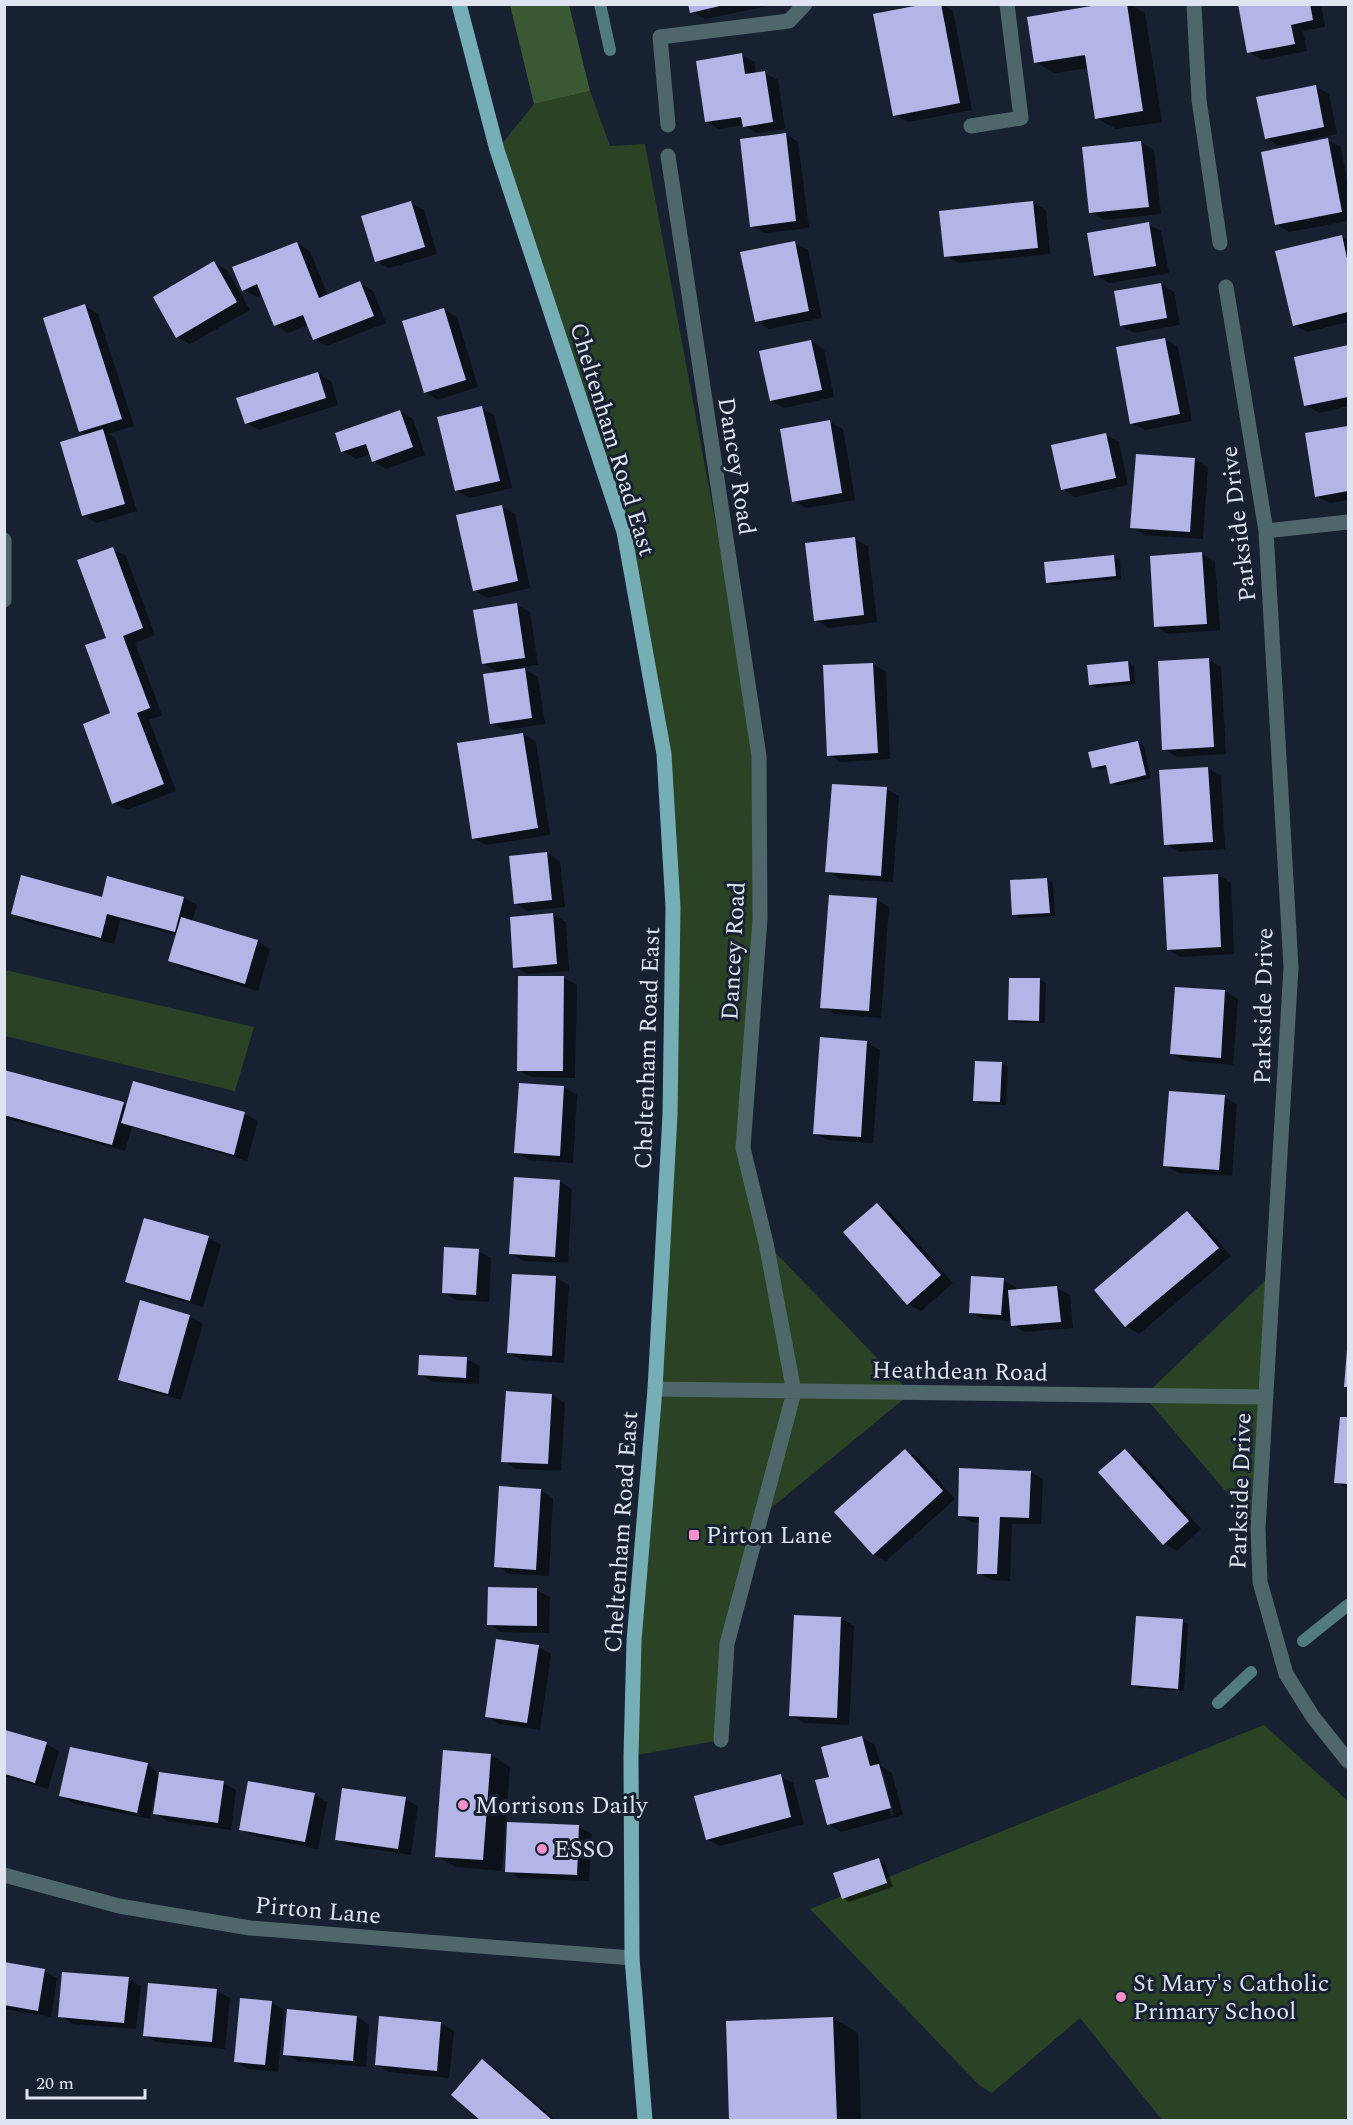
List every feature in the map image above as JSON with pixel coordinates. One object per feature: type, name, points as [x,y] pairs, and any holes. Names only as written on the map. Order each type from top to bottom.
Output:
[{"type":"main road","name":"Cheltenham Road East","points":[[459,4],[497,150],[624,532],[664,754],[673,930],[669,1115],[655,1389],[634,1641],[631,1756],[632,1958],[645,2121]]},
{"type":"street","points":[[668,125],[660,38],[789,21],[805,4]]},
{"type":"street","points":[[971,126],[1021,118],[1007,4]]},
{"type":"street","points":[[1194,4],[1199,100],[1220,243]]},
{"type":"street","name":"Dancey Road","points":[[668,156],[759,756],[760,918],[743,1148],[766,1243],[794,1392],[727,1644],[721,1740]]},
{"type":"street","name":"Parkside Drive","points":[[1226,287],[1266,531],[1291,967],[1258,1529],[1260,1582],[1286,1674],[1313,1717],[1348,1761]]},
{"type":"street","points":[[1266,531],[1348,522]]},
{"type":"street","points":[[4,540],[4,600]]},
{"type":"street","name":"Heathdean Road","points":[[655,1389],[1266,1397]]},
{"type":"street","name":"Pirton Lane","points":[[4,1875],[119,1906],[250,1928],[632,1958]]},
{"type":"green space","points":[[510,5],[569,5],[590,91],[534,104]]},
{"type":"green space","points":[[590,91],[610,146],[645,144],[759,756],[760,919],[743,1149],[766,1243],[911,1393],[759,1518],[727,1644],[721,1740],[631,1756],[670,1115],[664,754],[624,532],[497,150],[534,104]]},
{"type":"green space","points":[[5,970],[254,1027],[235,1091],[5,1036]]},
{"type":"green space","points":[[1273,1273],[1258,1529],[1144,1396]]},
{"type":"green space","name":"St Mary's Catholic Primary School","points":[[1264,1725],[1348,1801],[1348,2120],[1162,2120],[1080,2018],[992,2093],[979,2085],[810,1909]]},
{"type":"building","points":[[688,4],[724,4],[724,5],[690,13]]},
{"type":"building","points":[[925,4],[941,4],[960,103],[893,116],[873,14]]},
{"type":"building","points":[[1103,4],[1127,4],[1143,111],[1095,119],[1085,55],[1034,63],[1027,17]]},
{"type":"building","points":[[1238,4],[1310,4],[1313,20],[1291,25],[1295,44],[1247,53]]},
{"type":"building","points":[[742,53],[745,74],[765,71],[773,122],[743,127],[741,117],[705,122],[696,61]]},
{"type":"building","points":[[1316,85],[1324,127],[1265,139],[1256,97]]},
{"type":"building","points":[[786,133],[796,221],[750,227],[740,139]]},
{"type":"building","points":[[1328,138],[1342,212],[1275,225],[1261,152]]},
{"type":"building","points":[[1141,141],[1149,207],[1089,213],[1082,147]]},
{"type":"building","points":[[411,201],[425,247],[375,262],[361,216]]},
{"type":"building","points":[[1033,201],[1038,248],[944,257],[939,211]]},
{"type":"building","points":[[1149,222],[1156,266],[1094,276],[1087,233]]},
{"type":"building","points":[[1342,235],[1348,263],[1348,312],[1293,326],[1275,251]]},
{"type":"building","points":[[795,241],[809,311],[755,322],[740,252]]},
{"type":"building","points":[[297,242],[319,298],[360,281],[374,316],[313,340],[303,315],[274,326],[257,284],[242,291],[232,267]]},
{"type":"building","points":[[214,261],[237,302],[176,338],[153,297]]},
{"type":"building","points":[[1161,283],[1167,318],[1120,326],[1114,291]]},
{"type":"building","points":[[85,304],[122,419],[79,432],[43,318]]},
{"type":"building","points":[[444,308],[466,380],[424,393],[402,321]]},
{"type":"building","points":[[1165,338],[1180,414],[1130,424],[1116,347]]},
{"type":"building","points":[[811,340],[822,390],[770,401],[759,351]]},
{"type":"building","points":[[1348,345],[1348,397],[1304,406],[1294,357]]},
{"type":"building","points":[[318,372],[326,398],[245,424],[236,398]]},
{"type":"building","points":[[482,406],[500,481],[455,491],[437,417]]},
{"type":"building","points":[[400,410],[413,447],[372,462],[366,444],[341,452],[335,433]]},
{"type":"building","points":[[830,420],[842,493],[792,502],[780,429]]},
{"type":"building","points":[[1348,426],[1348,491],[1315,497],[1305,433]]},
{"type":"building","points":[[103,429],[125,504],[82,516],[60,442]]},
{"type":"building","points":[[1106,433],[1116,478],[1061,490],[1051,445]]},
{"type":"building","points":[[1136,454],[1195,458],[1190,532],[1130,528]]},
{"type":"building","points":[[502,505],[518,581],[473,591],[456,515]]},
{"type":"building","points":[[855,537],[864,615],[814,621],[805,543]]},
{"type":"building","points":[[113,547],[143,628],[123,636],[150,708],[137,713],[164,784],[112,804],[83,724],[110,713],[85,645],[106,638],[77,560]]},
{"type":"building","points":[[1202,552],[1207,624],[1154,627],[1150,556]]},
{"type":"building","points":[[1114,555],[1116,576],[1046,583],[1044,562]]},
{"type":"building","points":[[517,603],[525,658],[482,664],[473,610]]},
{"type":"building","points":[[1209,658],[1214,747],[1162,750],[1158,661]]},
{"type":"building","points":[[1128,661],[1130,681],[1089,685],[1087,665]]},
{"type":"building","points":[[873,663],[878,753],[827,756],[823,665]]},
{"type":"building","points":[[525,668],[532,718],[490,724],[483,674]]},
{"type":"building","points":[[523,733],[538,828],[472,839],[457,743]]},
{"type":"building","points":[[1138,741],[1146,775],[1110,784],[1106,765],[1092,768],[1088,752]]},
{"type":"building","points":[[1208,767],[1213,842],[1164,845],[1159,770]]},
{"type":"building","points":[[832,784],[887,787],[881,876],[825,872]]},
{"type":"building","points":[[547,852],[552,900],[514,904],[509,856]]},
{"type":"building","points":[[1218,874],[1221,947],[1167,950],[1163,877]]},
{"type":"building","points":[[21,875],[102,897],[107,876],[184,897],[175,932],[107,914],[101,938],[11,914]]},
{"type":"building","points":[[1047,878],[1050,913],[1012,915],[1010,880]]},
{"type":"building","points":[[829,895],[877,898],[869,1011],[820,1008]]},
{"type":"building","points":[[553,913],[557,964],[513,968],[510,917]]},
{"type":"building","points":[[181,917],[258,940],[245,984],[168,961]]},
{"type":"building","points":[[518,976],[564,976],[563,1071],[517,1071]]},
{"type":"building","points":[[1009,978],[1040,978],[1039,1021],[1008,1020]]},
{"type":"building","points":[[1175,987],[1225,990],[1221,1058],[1170,1054]]},
{"type":"building","points":[[820,1037],[867,1041],[861,1137],[813,1134]]},
{"type":"building","points":[[975,1061],[1002,1062],[1000,1102],[973,1101]]},
{"type":"building","points":[[4,1070],[124,1102],[112,1145],[4,1115]]},
{"type":"building","points":[[133,1081],[245,1112],[234,1155],[121,1123]]},
{"type":"building","points":[[519,1083],[564,1086],[560,1156],[514,1153]]},
{"type":"building","points":[[1169,1091],[1225,1095],[1219,1170],[1163,1166]]},
{"type":"building","points":[[514,1177],[560,1180],[555,1257],[509,1254]]},
{"type":"building","points":[[877,1203],[941,1275],[907,1305],[843,1232]]},
{"type":"building","points":[[1187,1211],[1219,1248],[1125,1327],[1094,1290]]},
{"type":"building","points":[[144,1218],[209,1236],[190,1301],[125,1282]]},
{"type":"building","points":[[444,1247],[479,1249],[476,1295],[442,1293]]},
{"type":"building","points":[[512,1274],[556,1276],[552,1356],[507,1353]]},
{"type":"building","points":[[971,1276],[1004,1278],[1001,1315],[969,1313]]},
{"type":"building","points":[[1057,1286],[1061,1322],[1011,1326],[1008,1290]]},
{"type":"building","points":[[140,1300],[190,1315],[168,1394],[118,1380]]},
{"type":"building","points":[[1347,1350],[1348,1387],[1344,1387]]},
{"type":"building","points":[[419,1355],[467,1357],[466,1378],[418,1375]]},
{"type":"building","points":[[506,1391],[552,1394],[548,1464],[501,1462]]},
{"type":"building","points":[[1340,1417],[1348,1417],[1348,1484],[1334,1483]]},
{"type":"building","points":[[905,1449],[943,1491],[873,1555],[834,1512]]},
{"type":"building","points":[[1125,1449],[1189,1521],[1163,1545],[1098,1472]]},
{"type":"building","points":[[959,1468],[1031,1471],[1029,1518],[1000,1517],[997,1574],[977,1574],[979,1517],[958,1516]]},
{"type":"building","points":[[499,1486],[541,1489],[536,1570],[494,1567]]},
{"type":"building","points":[[488,1587],[537,1588],[537,1626],[487,1625]]},
{"type":"building","points":[[794,1615],[841,1617],[837,1718],[789,1716]]},
{"type":"building","points":[[1136,1616],[1183,1619],[1178,1689],[1131,1685]]},
{"type":"building","points":[[496,1639],[539,1645],[527,1723],[485,1717]]},
{"type":"building","points":[[5,1730],[47,1742],[35,1783],[5,1774]]},
{"type":"building","points":[[862,1736],[870,1766],[879,1764],[891,1808],[827,1825],[815,1780],[829,1777],[821,1747]]},
{"type":"building","points":[[70,1747],[148,1763],[137,1813],[59,1796]]},
{"type":"building","name":"Morrisons Daily","points":[[443,1750],[491,1754],[483,1860],[435,1857]]},
{"type":"building","points":[[159,1772],[224,1781],[218,1823],[153,1814]]},
{"type":"building","points":[[781,1774],[791,1817],[706,1840],[694,1796]]},
{"type":"building","points":[[248,1781],[315,1793],[305,1842],[239,1830]]},
{"type":"building","points":[[342,1788],[406,1797],[398,1849],[335,1840]]},
{"type":"building","name":"ESSO","points":[[507,1822],[579,1825],[577,1875],[505,1872]]},
{"type":"building","points":[[879,1858],[887,1883],[842,1899],[833,1873]]},
{"type":"building","points":[[4,1962],[45,1969],[38,2011],[4,2005]]},
{"type":"building","points":[[62,1972],[129,1977],[124,2023],[58,2017]]},
{"type":"building","points":[[148,1983],[217,1989],[212,2042],[143,2036]]},
{"type":"building","points":[[240,1998],[272,2001],[265,2065],[234,2062]]},
{"type":"building","points":[[287,2009],[357,2016],[353,2061],[283,2055]]},
{"type":"building","points":[[379,2016],[441,2022],[437,2071],[375,2065]]},
{"type":"building","points":[[833,2017],[837,2120],[729,2120],[726,2021]]},
{"type":"building","points":[[482,2059],[551,2119],[480,2120],[451,2095]]},
{"type":"waterway","points":[[600,4],[610,50]]},
{"type":"waterway","points":[[1303,1641],[1348,1605]]},
{"type":"waterway","points":[[1218,1703],[1251,1672]]},
{"type":"place","name":"Pirton Lane","points":[[694,1535]]},
{"type":"place","name":"Morrisons Daily","points":[[463,1805]]},
{"type":"place","name":"ESSO","points":[[542,1849]]},
{"type":"place","name":"St Mary's Catholic Primary School","points":[[1121,1997]]}]
